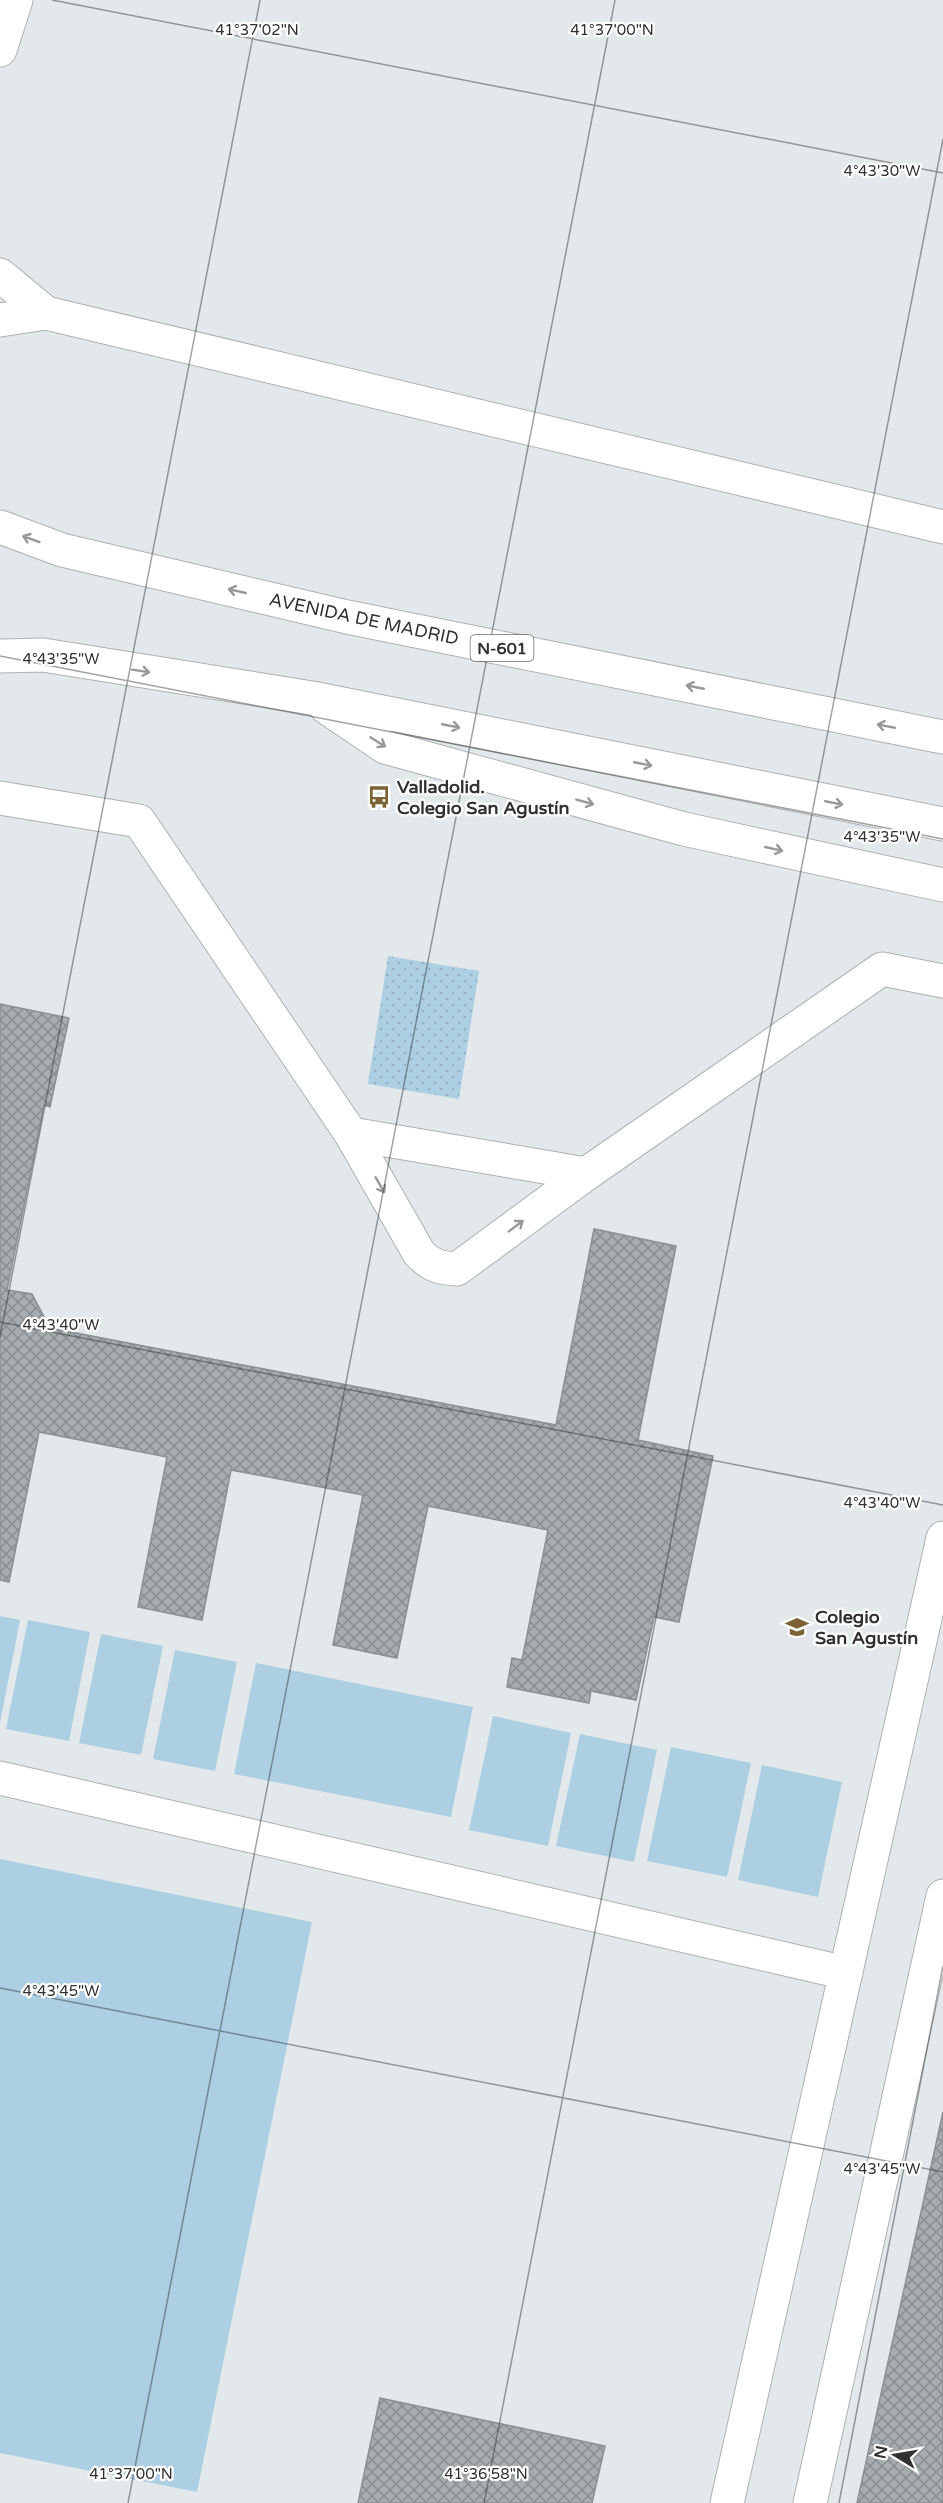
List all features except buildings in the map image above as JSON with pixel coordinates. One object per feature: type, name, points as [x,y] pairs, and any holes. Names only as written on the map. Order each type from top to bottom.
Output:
[{"type":"main road","points":[[0,50],[16,0]]},
{"type":"main road","points":[[0,275],[46,314]]},
{"type":"main road","points":[[0,320],[46,314],[943,527]]},
{"type":"main road","name":"AVENIDA DE MADRID","points":[[0,527],[62,550],[347,617],[943,737]]},
{"type":"main road","points":[[0,656],[43,655],[312,698],[943,824]]},
{"type":"main road","points":[[312,698],[385,747],[684,829],[943,885]]},
{"type":"main road","points":[[0,798],[140,821],[351,1134],[419,1253],[429,1264],[440,1268],[457,1269],[468,1262],[586,1174],[882,969],[943,981]]},
{"type":"main road","points":[[351,1134],[586,1174]]},
{"type":"main road","points":[[727,2503],[943,1538]]},
{"type":"main road","points":[[0,1778],[846,1973]]},
{"type":"main road","points":[[810,2503],[942,1901]]},
{"type":"shaded area","points":[[388,956],[479,971],[459,1099],[368,1084]]},
{"type":"shaded area","points":[[0,1616],[20,1620],[0,1723]]},
{"type":"shaded area","points":[[28,1620],[90,1632],[69,1741],[6,1729]]},
{"type":"shaded area","points":[[101,1634],[163,1646],[141,1755],[79,1743]]},
{"type":"shaded area","points":[[175,1650],[237,1662],[215,1771],[153,1759]]},
{"type":"shaded area","points":[[256,1663],[473,1707],[451,1817],[234,1774]]},
{"type":"shaded area","points":[[493,1716],[571,1733],[548,1846],[469,1830]]},
{"type":"shaded area","points":[[580,1734],[657,1750],[634,1862],[556,1846]]},
{"type":"shaded area","points":[[671,1747],[751,1763],[727,1877],[647,1861]]},
{"type":"shaded area","points":[[762,1765],[842,1782],[818,1897],[738,1880]]},
{"type":"shaded area","points":[[0,1859],[312,1922],[197,2492],[0,2453]]},
{"type":"place","name":"Valladolid. Colegio San Agustín","points":[[379,797]]},
{"type":"place","name":"Colegio San Agustín","points":[[797,1627]]}]
